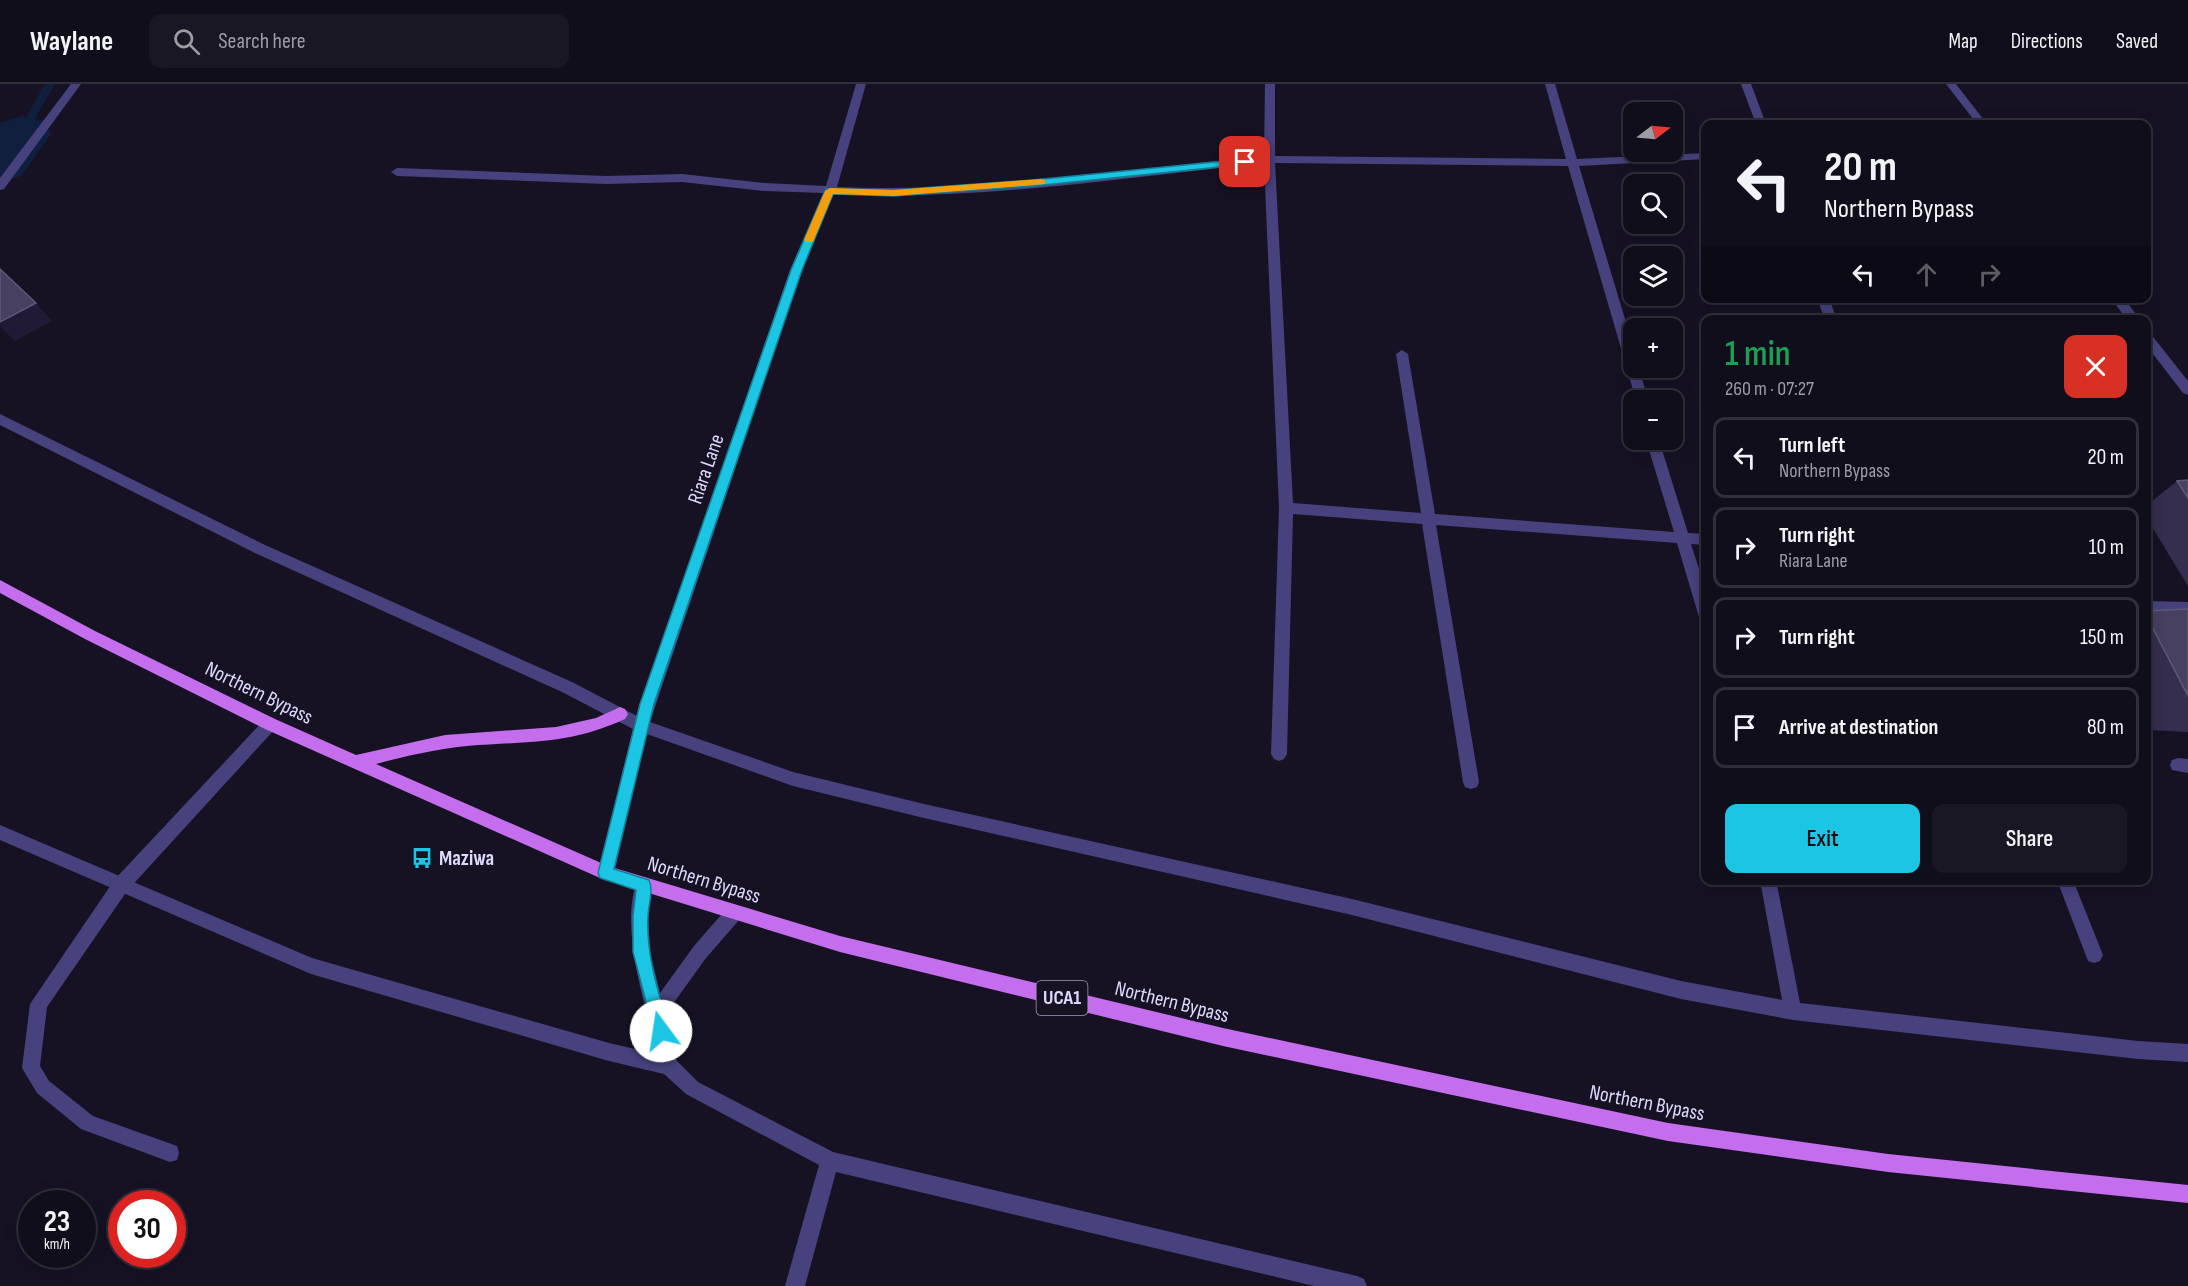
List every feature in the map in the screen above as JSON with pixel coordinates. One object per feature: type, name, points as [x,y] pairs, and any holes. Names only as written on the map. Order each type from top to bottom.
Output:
[{"type":"main road","name":"Northern Bypass","points":[[0,586],[90,635],[270,724],[606,873],[840,944],[1223,1037],[1668,1132],[1888,1163],[2188,1194]]},
{"type":"main road","points":[[354,762],[446,742],[565,734],[603,724],[620,714]]},
{"type":"street","points":[[0,186],[75,84]]},
{"type":"street","name":"Riara Lane","points":[[606,873],[640,725],[796,270],[830,191],[861,84]]},
{"type":"street","points":[[1270,84],[1269,159],[1286,508],[1279,754]]},
{"type":"street","points":[[1550,84],[1639,390]]},
{"type":"street","points":[[1746,84],[1760,120]]},
{"type":"street","points":[[1951,84],[1979,120]]},
{"type":"street","points":[[397,172],[606,180],[682,178],[830,191],[906,192],[1033,183],[1269,159],[1573,163],[1701,156]]},
{"type":"street","points":[[2151,342],[2188,390]]},
{"type":"street","points":[[1402,354],[1472,782]]},
{"type":"street","points":[[0,419],[260,549],[567,687],[640,725],[793,779],[924,811],[1352,907],[1681,990],[1793,1011],[2138,1050],[2188,1053]]},
{"type":"street","points":[[1656,450],[1701,601]]},
{"type":"street","points":[[1286,508],[1701,540]]},
{"type":"street","points":[[2151,607],[2188,608]]},
{"type":"street","points":[[170,1153],[87,1123],[43,1087],[31,1068],[39,1004],[121,885],[270,724]]},
{"type":"street","points":[[0,832],[311,966],[609,1052],[669,1066],[692,1088],[830,1161],[1357,1286]]},
{"type":"street","points":[[644,885],[640,916],[641,952],[669,1066]]},
{"type":"street","points":[[1769,885],[1793,1011]]},
{"type":"street","points":[[2066,885],[2094,955]]},
{"type":"street","points":[[656,1013],[700,952],[734,913]]},
{"type":"street","points":[[795,1286],[830,1161]]},
{"type":"building","points":[[0,269],[36,303],[0,322]]},
{"type":"building","points":[[2188,480],[2188,498],[2177,481]]},
{"type":"building","points":[[2188,609],[2188,696],[2151,625],[2151,611]]},
{"type":"waterway","points":[[22,134],[50,84]]},
{"type":"waterway","points":[[0,163],[22,134]]},
{"type":"slow traffic","points":[[809,240],[830,191],[868,194],[894,193],[1041,182]]},
{"type":"place","name":"Maziwa","points":[[422,858]]},
{"type":"route","points":[[661,1031],[641,952],[640,916],[644,885],[606,873],[640,725],[796,270],[830,191],[868,194],[894,193],[1033,183],[1245,162]]}]
